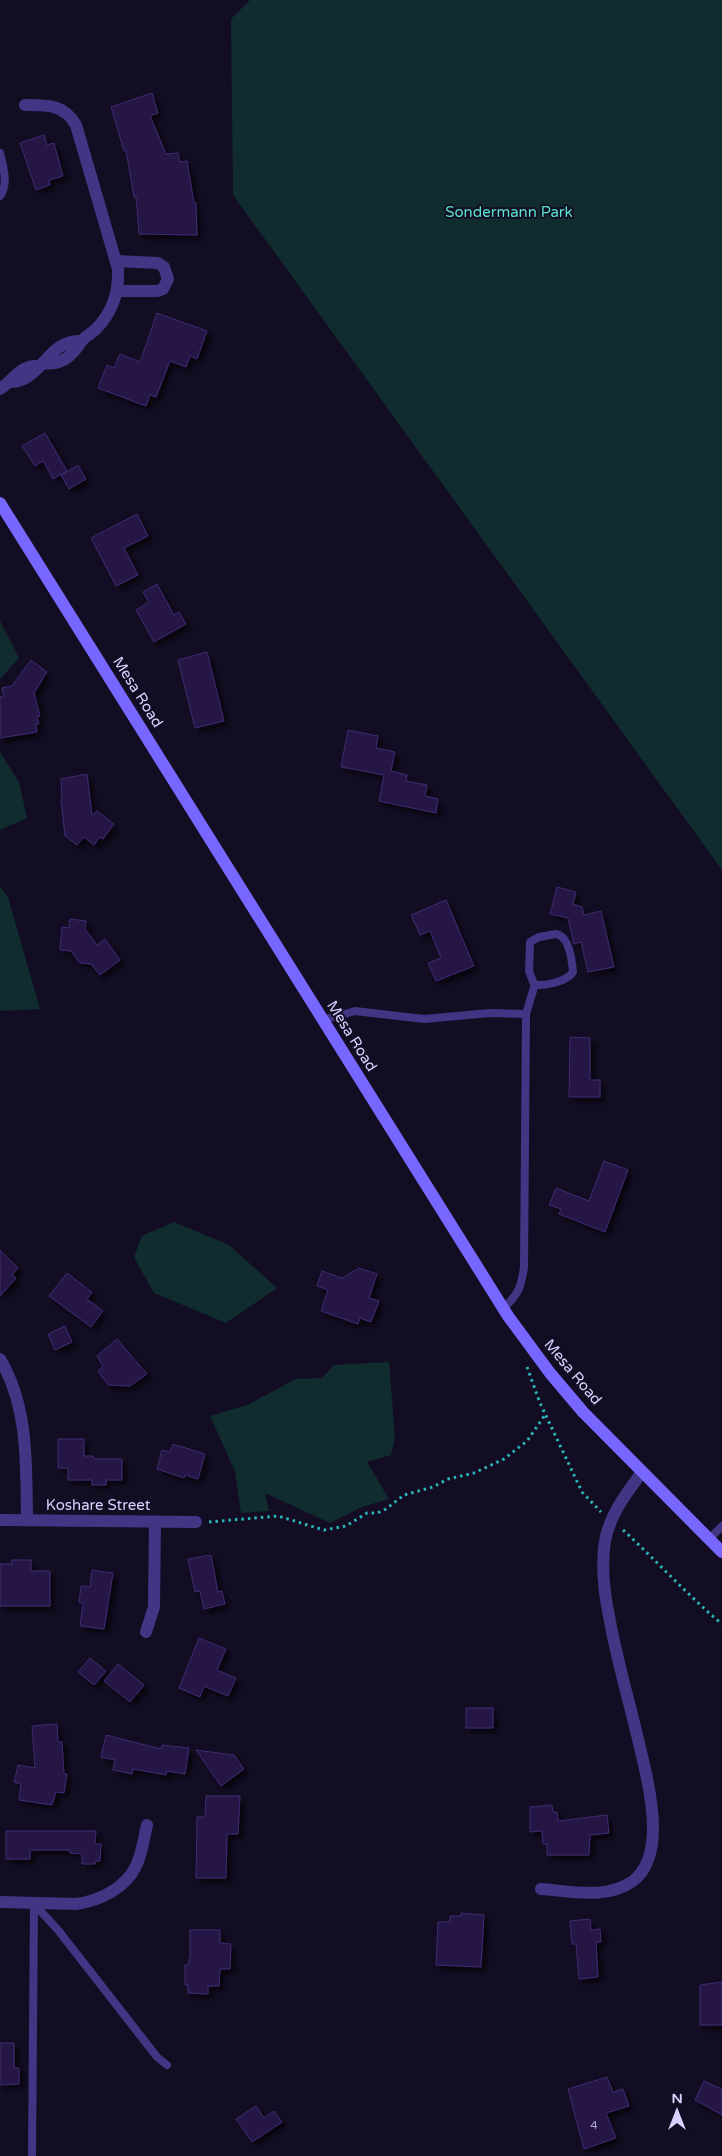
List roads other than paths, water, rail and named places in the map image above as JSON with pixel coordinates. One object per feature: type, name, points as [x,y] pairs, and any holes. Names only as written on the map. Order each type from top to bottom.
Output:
[{"type":"main road","name":"Mesa Road","points":[[0,502],[504,1308],[550,1373],[583,1412],[722,1552]]},
{"type":"street","points":[[5,386],[28,366],[41,364],[51,352],[64,343],[81,341],[102,321],[113,304],[117,291],[116,261],[76,124],[71,116],[58,107],[26,105]]},
{"type":"street","points":[[116,261],[158,263],[164,267],[168,279],[163,289],[157,291],[117,291]]},
{"type":"street","points":[[0,1358],[15,1387],[20,1410],[26,1453],[26,1520]]},
{"type":"street","points":[[540,1889],[596,1893],[616,1890],[637,1877],[646,1863],[652,1848],[654,1826],[648,1787],[609,1617],[603,1576],[605,1541],[611,1520],[622,1499],[642,1472]]},
{"type":"street","name":"Koshare Street","points":[[0,1520],[196,1522]]},
{"type":"street","points":[[146,1632],[154,1608],[154,1522]]},
{"type":"street","points":[[0,1902],[34,1904],[87,1902],[106,1895],[118,1887],[136,1868],[147,1825]]},
{"type":"lane","points":[[0,153],[4,191],[0,196]]},
{"type":"lane","points":[[560,935],[566,940],[573,969],[570,976],[545,984],[535,984],[529,971],[530,942],[539,937],[560,935]]},
{"type":"lane","points":[[504,1308],[517,1295],[524,1266],[526,1014],[535,984]]},
{"type":"lane","points":[[323,1020],[355,1012],[424,1019],[489,1013],[526,1014]]},
{"type":"lane","points":[[709,1538],[722,1526]]},
{"type":"lane","points":[[34,1904],[58,1930],[157,2057],[167,2065]]},
{"type":"lane","points":[[32,2156],[34,1904]]},
{"type":"park label","name":"Sondermann Park","points":[[509,212]]}]
